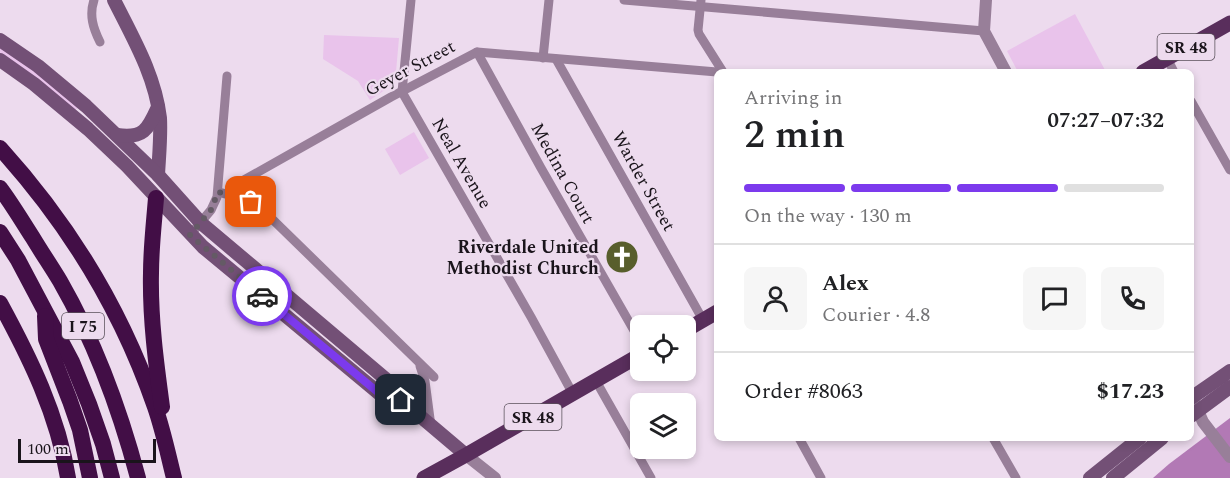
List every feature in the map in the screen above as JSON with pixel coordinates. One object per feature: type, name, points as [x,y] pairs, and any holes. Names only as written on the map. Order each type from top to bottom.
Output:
[{"type":"highway","points":[[0,148],[49,206],[86,261],[116,315],[144,378],[164,438],[174,478]]},
{"type":"highway","name":"I 75","points":[[0,188],[51,267],[81,323],[109,387],[138,478]]},
{"type":"highway","points":[[156,198],[151,290],[155,352],[165,424],[164,438]]},
{"type":"highway","name":"I 75","points":[[0,232],[18,260],[72,362],[103,444],[112,478]]},
{"type":"highway","points":[[0,303],[40,383],[57,429],[68,478]]},
{"type":"highway","points":[[44,309],[46,339],[80,430],[90,478]]},
{"type":"main road","points":[[114,0],[144,59],[154,90],[160,131],[159,175]]},
{"type":"main road","name":"SR 48","points":[[1155,69],[1171,65],[1230,23]]},
{"type":"main road","points":[[0,40],[86,106],[159,175],[201,224],[394,386],[401,400],[466,455]]},
{"type":"main road","points":[[0,60],[42,90],[88,129],[127,166],[203,247],[386,399],[401,400]]},
{"type":"main road","points":[[117,135],[133,136],[142,133],[158,107]]},
{"type":"main road","points":[[696,324],[710,316]]},
{"type":"main road","name":"SR 48","points":[[424,478],[630,362]]},
{"type":"main road","points":[[1194,407],[1230,371]]},
{"type":"main road","points":[[1194,407],[1230,387]]},
{"type":"main road","points":[[1090,478],[1136,441]]},
{"type":"main road","points":[[1113,478],[1158,441]]},
{"type":"street","points":[[94,0],[92,21],[100,42]]},
{"type":"street","points":[[402,92],[411,0]]},
{"type":"street","points":[[543,58],[549,0]]},
{"type":"street","points":[[624,0],[701,3],[984,31]]},
{"type":"street","points":[[986,0],[984,31],[1004,69]]},
{"type":"street","points":[[701,3],[699,34],[721,69]]},
{"type":"street","name":"Geyer Street","points":[[244,180],[477,52],[714,72]]},
{"type":"street","name":"Medina Court","points":[[477,52],[630,324]]},
{"type":"street","name":"Warder Street","points":[[556,59],[710,316]]},
{"type":"street","points":[[190,235],[211,210],[218,192],[227,76]]},
{"type":"street","name":"Neal Avenue","points":[[402,92],[573,394]]},
{"type":"street","points":[[1194,106],[1230,170]]},
{"type":"street","points":[[156,198],[159,175]]},
{"type":"street","points":[[218,192],[251,202],[268,215],[434,377]]},
{"type":"street","points":[[418,361],[425,381],[431,426]]},
{"type":"street","points":[[596,381],[651,478]]},
{"type":"street","points":[[1194,407],[1230,458]]},
{"type":"street","points":[[801,441],[821,478]]},
{"type":"street","points":[[995,441],[1016,478]]},
{"type":"street","points":[[466,455],[495,478]]},
{"type":"shaded area","points":[[1075,14],[1104,69],[1016,69],[1007,51]]},
{"type":"shaded area","points":[[324,35],[399,38],[395,83],[370,100],[358,81],[323,59]]},
{"type":"shaded area","points":[[0,46],[25,63],[78,108],[74,109],[22,67],[0,53]]},
{"type":"shaded area","points":[[414,132],[429,158],[400,175],[385,149]]},
{"type":"shaded area","points":[[1230,418],[1230,478],[1153,478],[1169,464]]},
{"type":"way so far","points":[[251,202],[218,192],[211,210],[190,235],[262,296]]},
{"type":"place","name":"Riverdale United Methodist Church","points":[[622,257]]},
{"type":"route","points":[[262,296],[386,399],[401,400]]}]
